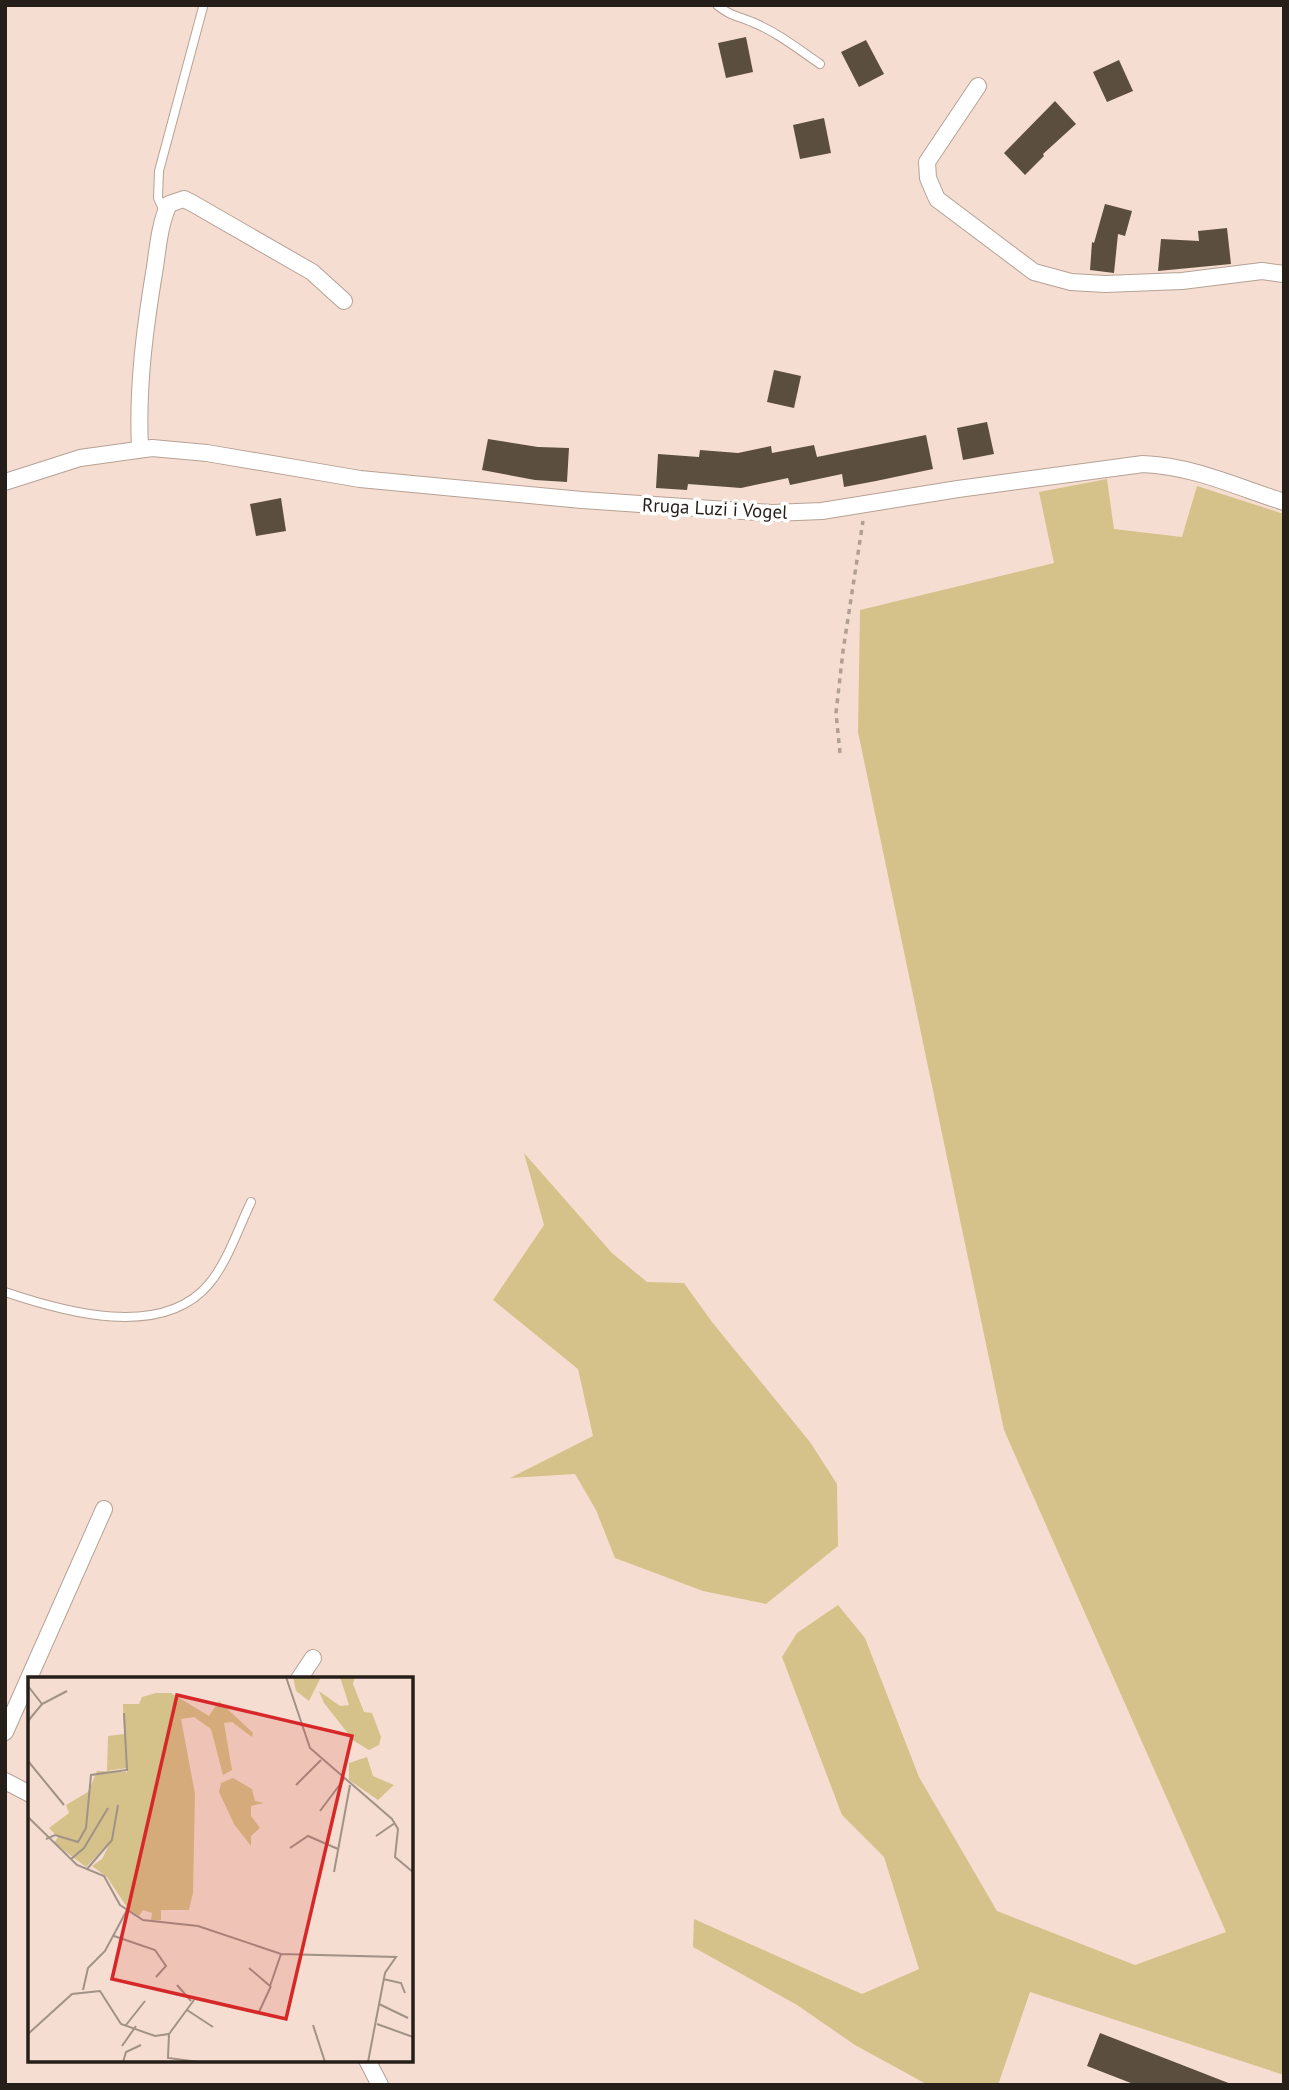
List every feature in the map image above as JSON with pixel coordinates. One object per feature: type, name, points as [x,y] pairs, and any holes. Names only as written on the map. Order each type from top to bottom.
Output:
[{"type":"street","points":[[978,86],[927,162],[928,178],[937,200],[1034,272],[1071,282],[1105,284],[1182,281],[1262,271],[1284,274]]},
{"type":"street","points":[[140,448],[143,345],[165,212],[169,204],[184,199],[192,203],[312,272],[344,301]]},
{"type":"street","name":"Rruga Luzi i Vogel","points":[[5,482],[80,457],[140,448],[207,453],[360,479],[582,500],[772,513],[865,506],[958,489],[1143,464],[1192,470],[1284,502]]},
{"type":"street","points":[[29,1677],[104,1509]]},
{"type":"street","points":[[300,1677],[313,1658]]},
{"type":"street","points":[[5,1732],[28,1680]]},
{"type":"street","points":[[5,1781],[28,1793]]},
{"type":"street","points":[[368,2062],[380,2085]]},
{"type":"lane","points":[[717,5],[730,16],[751,22],[780,37],[820,64]]},
{"type":"lane","points":[[165,212],[158,198],[159,171],[203,7]]},
{"type":"lane","points":[[5,1292],[55,1308],[85,1314],[145,1315],[170,1310],[193,1299],[209,1283],[222,1265],[251,1202]]},
{"type":"path","points":[[840,753],[836,713],[865,506]]},
{"type":"shaded area","points":[[1107,479],[1114,529],[1182,537],[1197,486],[1284,514],[1284,2075],[1030,1992],[998,2085],[928,2085],[855,2045],[797,2005],[693,1947],[694,1919],[862,1994],[919,1969],[884,1857],[842,1815],[782,1657],[797,1633],[838,1605],[865,1638],[919,1777],[997,1911],[1135,1965],[1226,1932],[1004,1430],[858,732],[860,610],[1054,563],[1039,492]]},
{"type":"shaded area","points":[[524,1153],[612,1253],[647,1282],[684,1283],[712,1322],[810,1442],[837,1484],[838,1546],[766,1604],[703,1591],[615,1558],[596,1510],[575,1474],[510,1478],[593,1436],[578,1369],[493,1300],[544,1225]]},
{"type":"building","points":[[746,37],[753,72],[726,78],[718,43]]},
{"type":"building","points":[[866,40],[884,74],[859,87],[841,52]]},
{"type":"building","points":[[1119,60],[1133,91],[1107,102],[1093,72]]},
{"type":"building","points":[[1055,101],[1076,124],[1043,154],[1025,175],[1004,153]]},
{"type":"building","points":[[824,118],[831,153],[800,159],[793,125]]},
{"type":"building","points":[[1105,204],[1132,211],[1125,236],[1118,234],[1114,273],[1090,270],[1092,242],[1094,243]]},
{"type":"building","points":[[1227,228],[1231,264],[1158,271],[1161,239],[1199,241],[1198,231]]},
{"type":"building","points":[[774,370],[801,376],[794,408],[767,402]]},
{"type":"building","points":[[987,422],[994,454],[963,460],[957,428]]},
{"type":"building","points":[[926,435],[933,469],[876,481],[844,487],[842,474],[790,485],[788,478],[741,488],[688,484],[687,490],[656,488],[658,454],[699,457],[700,450],[738,453],[771,446],[772,453],[814,445],[817,457]]},
{"type":"building","points":[[488,439],[538,447],[569,448],[567,482],[535,480],[482,470]]},
{"type":"building","points":[[281,498],[286,531],[256,536],[250,504]]},
{"type":"building","points":[[1100,2033],[1231,2085],[1136,2085],[1087,2066]]}]
